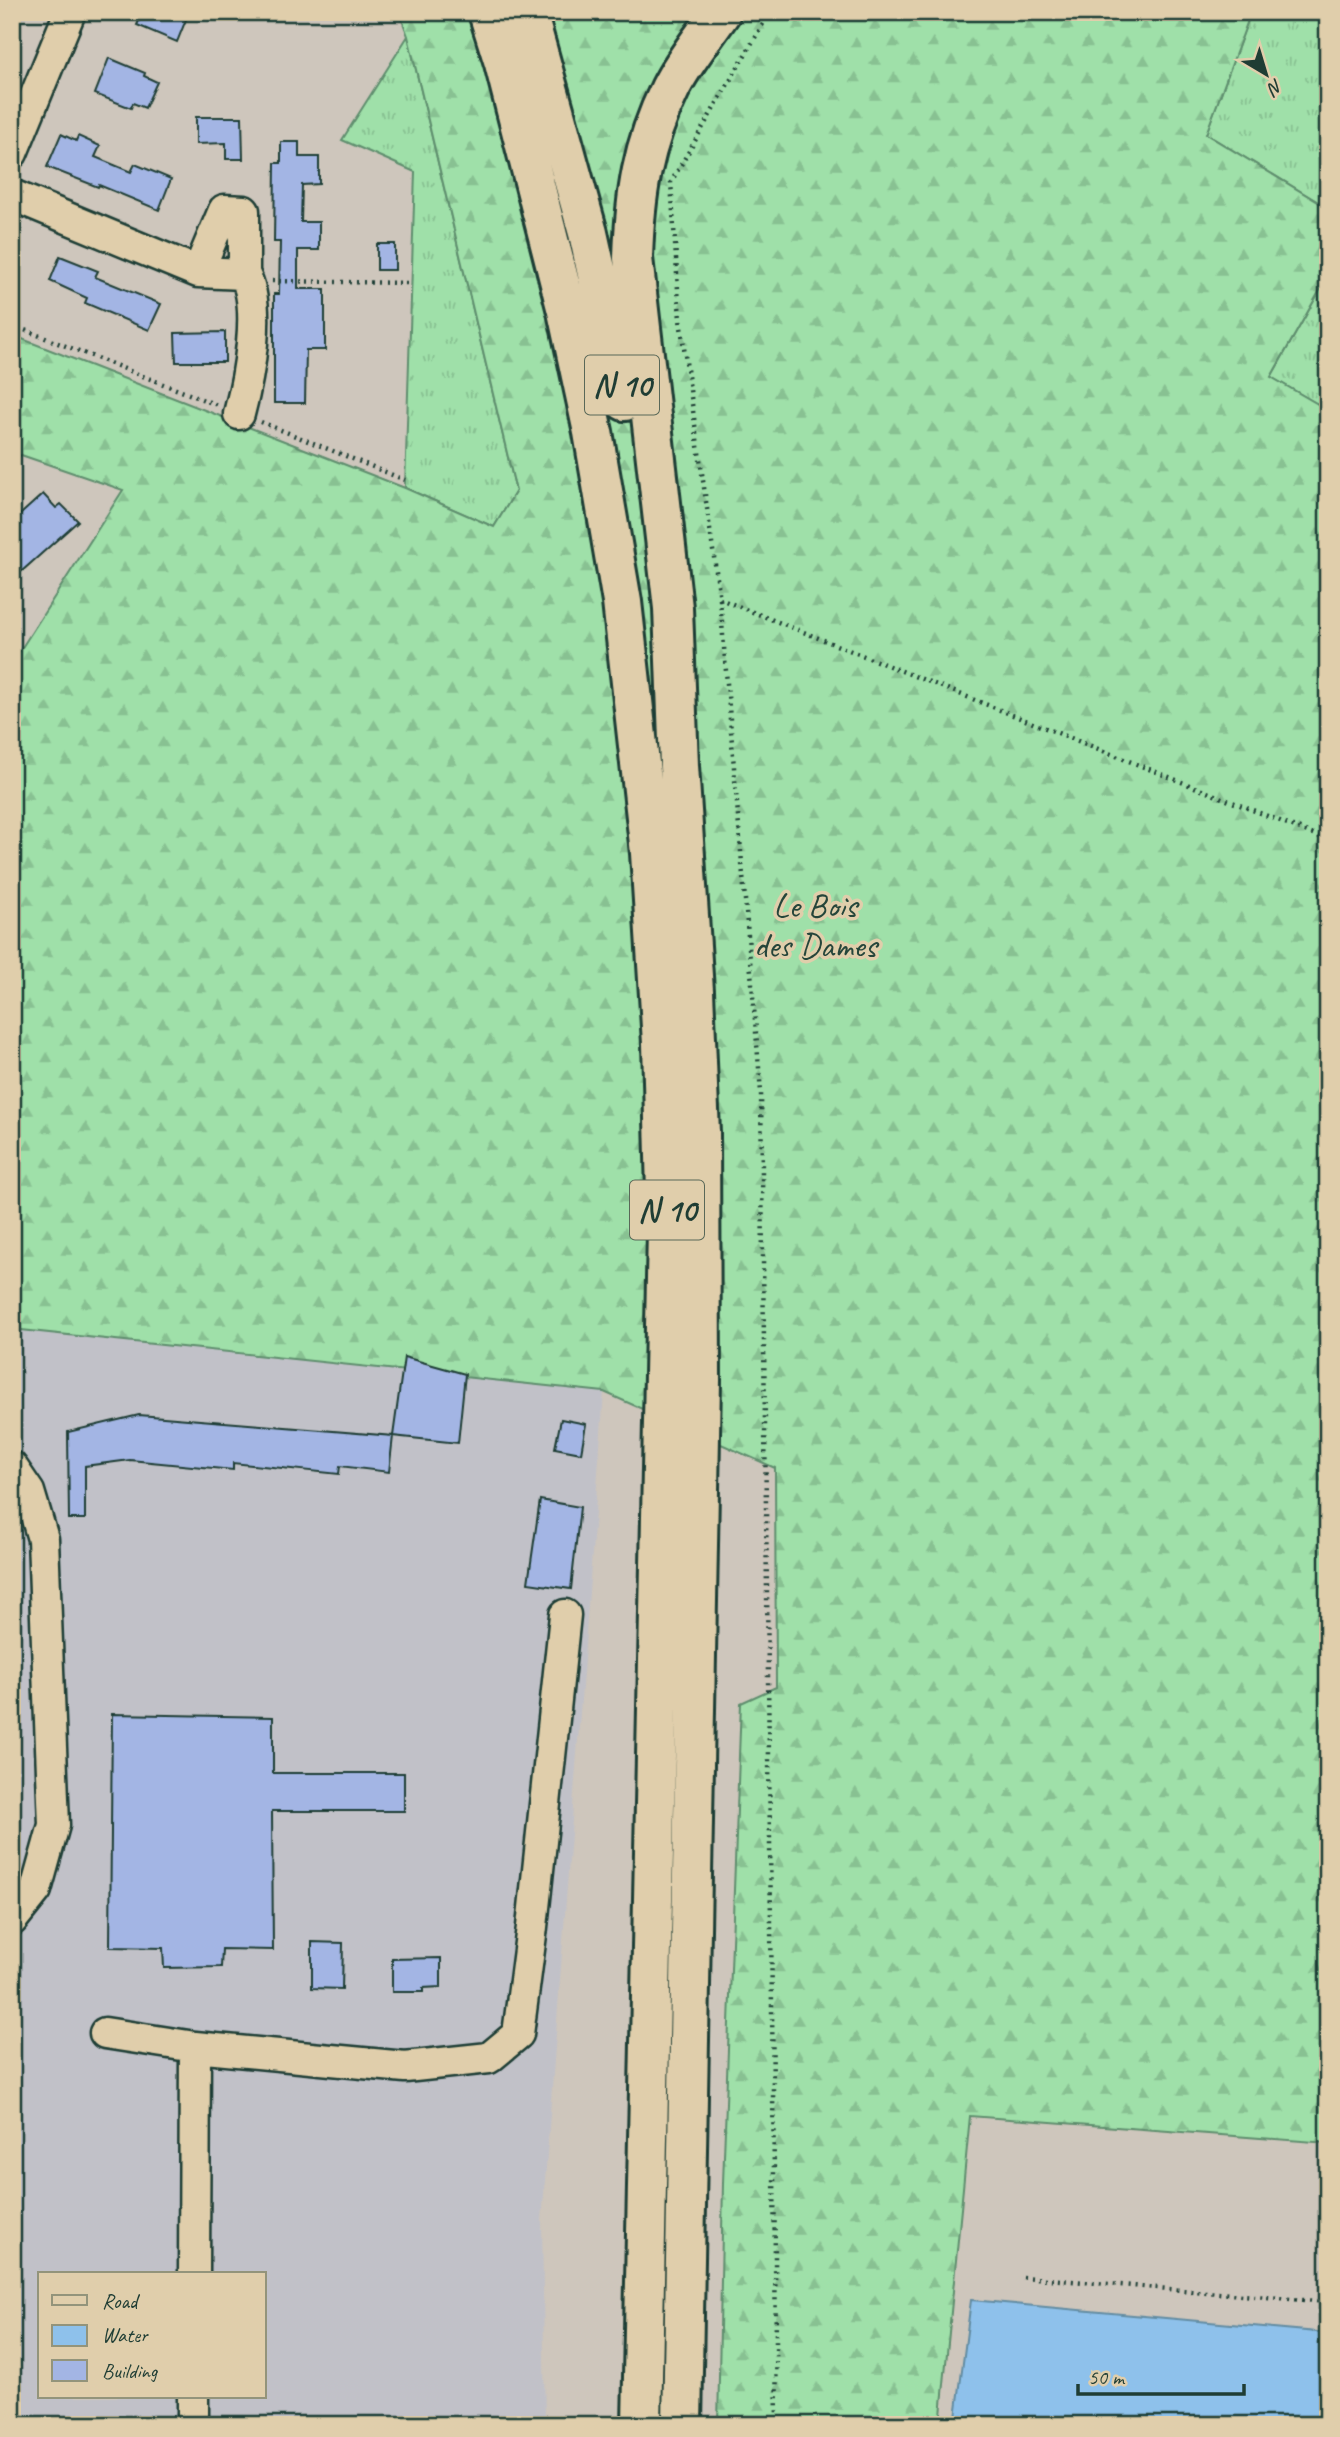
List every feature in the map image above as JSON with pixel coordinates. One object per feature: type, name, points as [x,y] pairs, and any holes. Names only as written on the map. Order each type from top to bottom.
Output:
[{"type":"highway","points":[[470,12],[567,312]]},
{"type":"highway","name":"N 10","points":[[488,12],[504,63],[567,312],[593,432],[622,602],[650,853],[662,1043],[667,1231],[642,2425]]},
{"type":"highway","name":"N 10","points":[[527,12],[588,233],[617,358],[651,543],[679,766],[694,991],[699,1133],[701,1380],[682,2425]]},
{"type":"highway","points":[[679,766],[673,608],[633,258],[634,206],[648,141],[671,87],[721,12]]},
{"type":"street","points":[[12,153],[70,12]]},
{"type":"street","points":[[12,195],[198,272],[246,278]]},
{"type":"street","points":[[198,272],[224,211],[244,211],[246,278],[252,293],[251,361],[239,414]]},
{"type":"street","points":[[12,1467],[29,1492],[43,1539],[54,1825],[36,1890],[12,1920]]},
{"type":"street","points":[[105,2033],[195,2047],[405,2067],[489,2059],[518,2034],[565,1615]]},
{"type":"street","points":[[194,2272],[195,2047]]},
{"type":"street","points":[[193,2398],[193,2425]]},
{"type":"path","points":[[770,12],[671,182],[680,320],[720,599],[761,1092],[777,2425]]},
{"type":"path","points":[[246,278],[411,284]]},
{"type":"path","points":[[12,325],[405,480]]},
{"type":"path","points":[[720,599],[1328,840]]},
{"type":"path","points":[[1023,2277],[1328,2302]]},
{"type":"shaded area","points":[[12,1329],[604,1392],[542,2221],[545,2425],[12,2425]]},
{"type":"green space","name":"Le Bois des Dames","points":[[399,12],[1251,12],[1206,134],[1328,208],[1328,276],[1271,377],[1328,410],[1328,2143],[970,2116],[940,2425],[718,2425],[723,2183],[741,1703],[776,1687],[775,1468],[604,1392],[12,1329],[12,663],[123,490],[21,455],[12,463],[12,335],[405,488],[494,527],[516,491],[408,36]]},
{"type":"green space","points":[[1251,12],[1328,12],[1328,208],[1206,134]]},
{"type":"green space","points":[[408,36],[516,491],[494,527],[405,488],[415,172],[342,140]]},
{"type":"green space","points":[[1328,276],[1328,410],[1271,377]]},
{"type":"water","points":[[971,2300],[1328,2333],[1328,2425],[955,2425]]},
{"type":"building","points":[[143,12],[189,12],[177,42],[137,25]]},
{"type":"building","points":[[109,58],[145,73],[144,76],[157,82],[145,108],[133,103],[131,108],[95,94]]},
{"type":"building","points":[[196,117],[242,117],[243,159],[226,159],[226,143],[196,144]]},
{"type":"building","points":[[61,134],[76,141],[78,136],[100,146],[95,157],[131,172],[135,164],[171,179],[159,210],[47,167]]},
{"type":"building","points":[[281,142],[299,142],[299,157],[319,157],[319,184],[302,185],[301,222],[319,222],[319,250],[298,250],[298,289],[325,289],[325,350],[306,350],[305,403],[274,403],[274,294],[279,294],[280,242],[274,242],[275,163],[281,163]]},
{"type":"building","points":[[377,244],[395,244],[395,270],[377,270]]},
{"type":"building","points":[[60,256],[98,271],[95,277],[161,304],[149,330],[85,303],[87,298],[50,281]]},
{"type":"building","points":[[225,332],[225,362],[176,362],[175,333]]},
{"type":"building","points":[[43,494],[56,508],[61,504],[78,521],[22,571],[12,560],[12,522]]},
{"type":"building","points":[[404,1357],[465,1374],[458,1443],[393,1436]]},
{"type":"building","points":[[139,1415],[393,1436],[389,1472],[340,1466],[339,1474],[233,1463],[233,1470],[130,1460],[85,1466],[85,1519],[69,1519],[68,1432]]},
{"type":"building","points":[[561,1419],[586,1424],[581,1453],[555,1448]]},
{"type":"building","points":[[540,1500],[580,1507],[571,1589],[528,1583]]},
{"type":"building","points":[[112,1714],[273,1717],[273,1773],[404,1773],[404,1811],[272,1811],[273,1950],[222,1949],[221,1967],[164,1968],[163,1948],[110,1947]]},
{"type":"building","points":[[312,1942],[343,1943],[342,1989],[312,1988]]},
{"type":"building","points":[[441,1958],[441,1987],[423,1988],[423,1992],[392,1992],[392,1959]]}]
